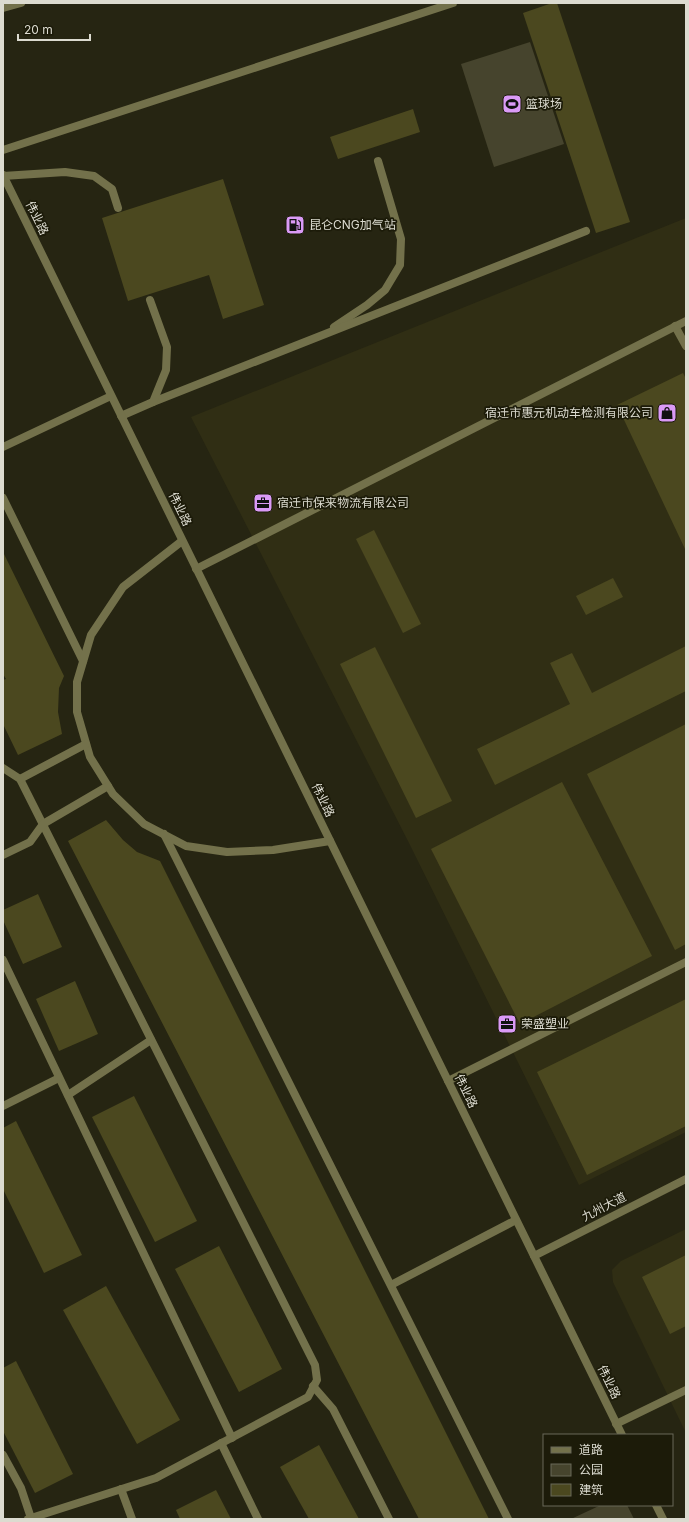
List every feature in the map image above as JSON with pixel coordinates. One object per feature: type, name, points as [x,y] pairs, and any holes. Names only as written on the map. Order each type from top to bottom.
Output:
[{"type":"street","points":[[3,8],[21,3]]},
{"type":"street","points":[[3,150],[453,3]]},
{"type":"street","points":[[316,338],[367,306],[385,290],[400,265],[401,239],[378,161]]},
{"type":"street","points":[[3,176],[65,172],[94,176],[112,188],[118,208]]},
{"type":"street","name":"伟业路","points":[[3,176],[621,1434]]},
{"type":"street","points":[[121,416],[586,231]]},
{"type":"street","points":[[150,300],[167,347],[166,370],[153,402]]},
{"type":"street","points":[[196,569],[686,321]]},
{"type":"street","points":[[676,326],[686,346]]},
{"type":"street","points":[[3,447],[111,396]]},
{"type":"street","points":[[3,498],[83,661]]},
{"type":"street","points":[[182,541],[122,587],[91,635],[77,682],[77,712],[90,757],[113,794],[144,824],[186,846],[227,852],[273,850],[330,841]]},
{"type":"street","points":[[20,779],[86,744]]},
{"type":"street","points":[[3,762],[5,769],[20,779],[315,1365],[317,1380],[308,1397],[156,1478],[29,1519],[21,1488],[3,1455]]},
{"type":"street","points":[[3,854],[30,842],[42,824],[108,786]]},
{"type":"street","points":[[164,834],[508,1519]]},
{"type":"street","points":[[3,960],[232,1438]]},
{"type":"street","points":[[448,1082],[686,962]]},
{"type":"street","points":[[68,1095],[151,1040]]},
{"type":"street","points":[[3,1106],[59,1078]]},
{"type":"street","name":"九州大道","points":[[534,1256],[686,1179]]},
{"type":"street","points":[[391,1285],[516,1220]]},
{"type":"street","points":[[313,1386],[333,1409],[389,1519]]},
{"type":"street","points":[[616,1424],[686,1390]]},
{"type":"street","points":[[221,1443],[258,1519]]},
{"type":"street","points":[[121,1490],[132,1519]]},
{"type":"street","points":[[656,1506],[663,1519]]},
{"type":"shaded area","points":[[686,218],[686,1132],[579,1185],[409,843],[191,417]]},
{"type":"shaded area","points":[[686,1229],[686,1433],[613,1282],[612,1270],[621,1261]]},
{"type":"green space","name":"篮球场","points":[[530,42],[564,144],[494,167],[461,64]]},
{"type":"green space","points":[[599,1506],[628,1506],[634,1519],[571,1519]]},
{"type":"building","points":[[552,3],[557,3],[630,222],[596,233],[523,13]]},
{"type":"building","points":[[413,109],[420,132],[338,159],[330,137]]},
{"type":"building","points":[[223,179],[264,305],[223,319],[209,275],[128,301],[102,218]]},
{"type":"building","points":[[683,373],[686,379],[686,551],[617,405]]},
{"type":"building","points":[[374,530],[421,624],[403,633],[356,539]]},
{"type":"building","points":[[3,552],[64,676],[59,688],[58,712],[62,734],[18,755],[3,724],[3,680],[6,679],[3,674]]},
{"type":"building","points":[[613,578],[623,597],[586,615],[576,596]]},
{"type":"building","points":[[686,646],[686,691],[495,785],[477,749],[570,704],[550,663],[572,653],[592,693]]},
{"type":"building","points":[[375,647],[452,801],[416,818],[340,664]]},
{"type":"building","points":[[686,724],[686,944],[675,950],[587,774]]},
{"type":"building","points":[[562,782],[652,956],[520,1024],[431,849]]},
{"type":"building","points":[[106,820],[123,840],[137,852],[160,861],[489,1519],[419,1519],[68,841]]},
{"type":"building","points":[[38,894],[62,947],[23,964],[3,920],[3,910]]},
{"type":"building","points":[[75,981],[98,1034],[59,1051],[36,999]]},
{"type":"building","points":[[686,999],[686,1126],[587,1175],[537,1072]]},
{"type":"building","points":[[134,1096],[197,1221],[155,1242],[92,1117]]},
{"type":"building","points":[[16,1121],[82,1255],[44,1273],[3,1189],[3,1128]]},
{"type":"building","points":[[219,1246],[282,1369],[239,1392],[175,1269]]},
{"type":"building","points":[[686,1255],[686,1326],[670,1334],[642,1277]]},
{"type":"building","points":[[106,1286],[180,1420],[137,1444],[63,1310]]},
{"type":"building","points":[[16,1361],[73,1474],[35,1493],[3,1431],[3,1368]]},
{"type":"building","points":[[319,1445],[359,1519],[309,1519],[280,1467]]},
{"type":"building","points":[[216,1490],[231,1519],[180,1519],[176,1510]]},
{"type":"place","name":"篮球场","points":[[512,104]]},
{"type":"place","name":"昆仑CNG加气站","points":[[295,225]]},
{"type":"place","name":"宿迁市惠元机动车检测有限公司","points":[[667,413]]},
{"type":"place","name":"宿迁市保来物流有限公司","points":[[263,503]]},
{"type":"place","name":"荣盛塑业","points":[[507,1024]]}]
